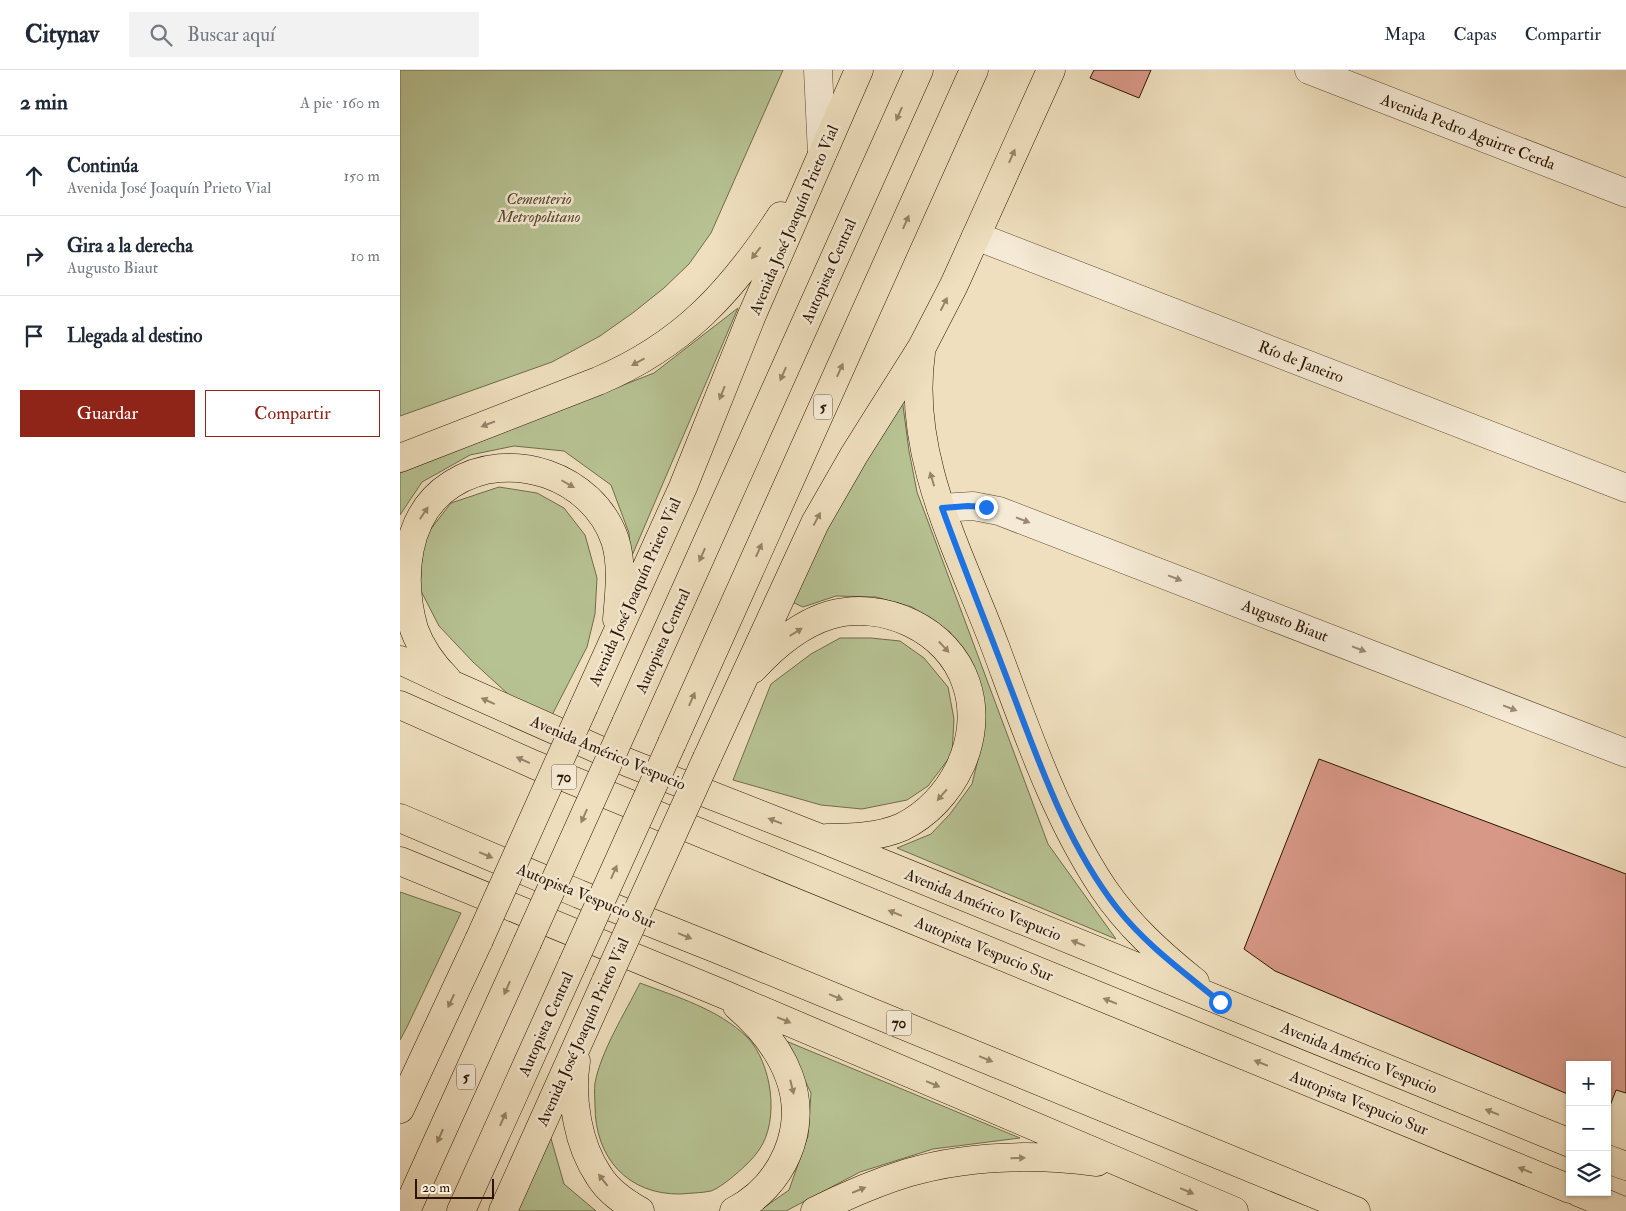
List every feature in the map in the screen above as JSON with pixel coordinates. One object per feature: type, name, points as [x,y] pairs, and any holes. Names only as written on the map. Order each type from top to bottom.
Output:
[{"type":"main road","name":"Avenida José Joaquín Prieto Vial","points":[[400,1109],[479,940],[683,487],[752,315],[859,70]]},
{"type":"main road","name":"Autopista Central","points":[[406,1211],[920,70]]},
{"type":"main road","name":"Autopista Central","points":[[462,1211],[974,70]]},
{"type":"main road","name":"Avenida José Joaquín Prieto Vial","points":[[503,1211],[737,690],[816,523],[854,455],[922,347],[954,285],[1051,70]]},
{"type":"main road","points":[[400,458],[615,374],[649,356],[673,340],[701,315],[736,278],[760,248],[822,154]]},
{"type":"main road","name":"Avenida José Joaquín Prieto Vial","points":[[922,347],[918,388],[921,431],[928,468],[1033,747],[1058,807],[1078,848],[1104,889],[1135,928],[1171,962],[1220,1002]]},
{"type":"main road","points":[[451,684],[423,650],[414,630],[405,595],[405,560],[415,526],[424,511],[437,496],[453,484],[471,475],[505,468],[532,470],[567,483],[593,503],[604,516],[616,542],[619,557],[619,603],[616,634]]},
{"type":"main road","points":[[737,690],[766,654],[785,639],[818,620],[847,612],[880,613],[900,618],[918,626],[934,637],[948,651],[958,666],[966,682],[971,700],[971,736],[958,771],[947,788],[934,804],[901,827],[874,835],[848,838],[820,838]]},
{"type":"main road","name":"Avenida Américo Vespucio","points":[[400,660],[629,762],[1566,1141]]},
{"type":"main road","name":"Autopista Vespucio Sur","points":[[400,704],[553,772],[1566,1187]]},
{"type":"main road","name":"Autopista Vespucio Sur","points":[[400,818],[570,890],[1356,1211]]},
{"type":"main road","points":[[400,861],[723,994],[1234,1211]]},
{"type":"main road","points":[[723,994],[755,1023],[782,1060],[790,1076],[796,1113],[790,1149],[782,1166],[772,1181],[759,1194],[734,1211]]},
{"type":"main road","points":[[581,1038],[576,1064],[575,1091],[577,1117],[590,1161],[600,1178],[612,1192],[640,1211]]},
{"type":"main road","points":[[400,1077],[429,1049]]},
{"type":"main road","points":[[815,1211],[847,1196],[909,1173],[981,1160],[1029,1157],[1079,1160],[1098,1162],[1142,1173]]},
{"type":"main road","points":[[1611,1160],[1626,1166]]},
{"type":"main road","points":[[1588,1196],[1624,1211]]},
{"type":"street","points":[[818,70],[822,154]]},
{"type":"street","name":"Avenida Pedro Aguirre Cerda","points":[[1309,70],[1626,193]]},
{"type":"street","name":"Río de Janeiro","points":[[976,236],[1626,488]]},
{"type":"street","name":"Augusto Biaut","points":[[942,508],[973,506],[999,511],[1626,753]]},
{"type":"green space","name":"Cementerio Metropolitano","points":[[400,70],[783,70],[711,233],[689,264],[664,288],[600,336],[552,362],[400,416]]},
{"type":"green space","points":[[738,308],[631,558],[629,533],[611,485],[564,451],[514,446],[470,455],[422,482],[400,515],[400,473],[654,373]]},
{"type":"green space","points":[[902,398],[917,492],[1048,844],[1116,939],[897,848],[931,834],[950,814],[972,784],[983,739],[982,708],[966,659],[950,632],[912,607],[876,597],[836,596],[803,607],[792,602],[793,588]]},
{"type":"green space","points":[[499,487],[537,493],[564,508],[585,535],[597,578],[595,614],[587,647],[552,715],[509,695],[473,662],[439,626],[420,589],[423,539],[451,503]]},
{"type":"green space","points":[[840,638],[871,638],[900,641],[924,658],[948,687],[954,719],[952,754],[928,786],[907,800],[862,809],[821,805],[733,780],[771,684],[811,654]]},
{"type":"green space","points":[[400,892],[461,913],[400,1040]]},
{"type":"green space","points":[[640,983],[710,1011],[736,1027],[756,1048],[762,1061],[767,1076],[771,1108],[766,1138],[748,1163],[727,1181],[711,1191],[681,1194],[662,1193],[645,1188],[630,1180],[618,1170],[608,1157],[601,1141],[596,1124],[595,1083],[602,1058]]},
{"type":"green space","points":[[786,1041],[1020,1138],[933,1149],[860,1172],[786,1211],[759,1211],[789,1190],[808,1136],[811,1093]]},
{"type":"green space","points":[[548,1128],[564,1184],[596,1211],[510,1211]]},
{"type":"building","points":[[1094,70],[1151,70],[1139,98],[1090,78]]},
{"type":"building","points":[[1319,759],[1626,874],[1626,1093],[1616,1090],[1611,1103],[1611,1061],[1566,1061],[1566,1093],[1275,971],[1244,949]]},
{"type":"route","points":[[986,507],[942,508],[1033,747],[1058,807],[1089,867],[1118,909],[1151,945],[1220,1002]]}]
